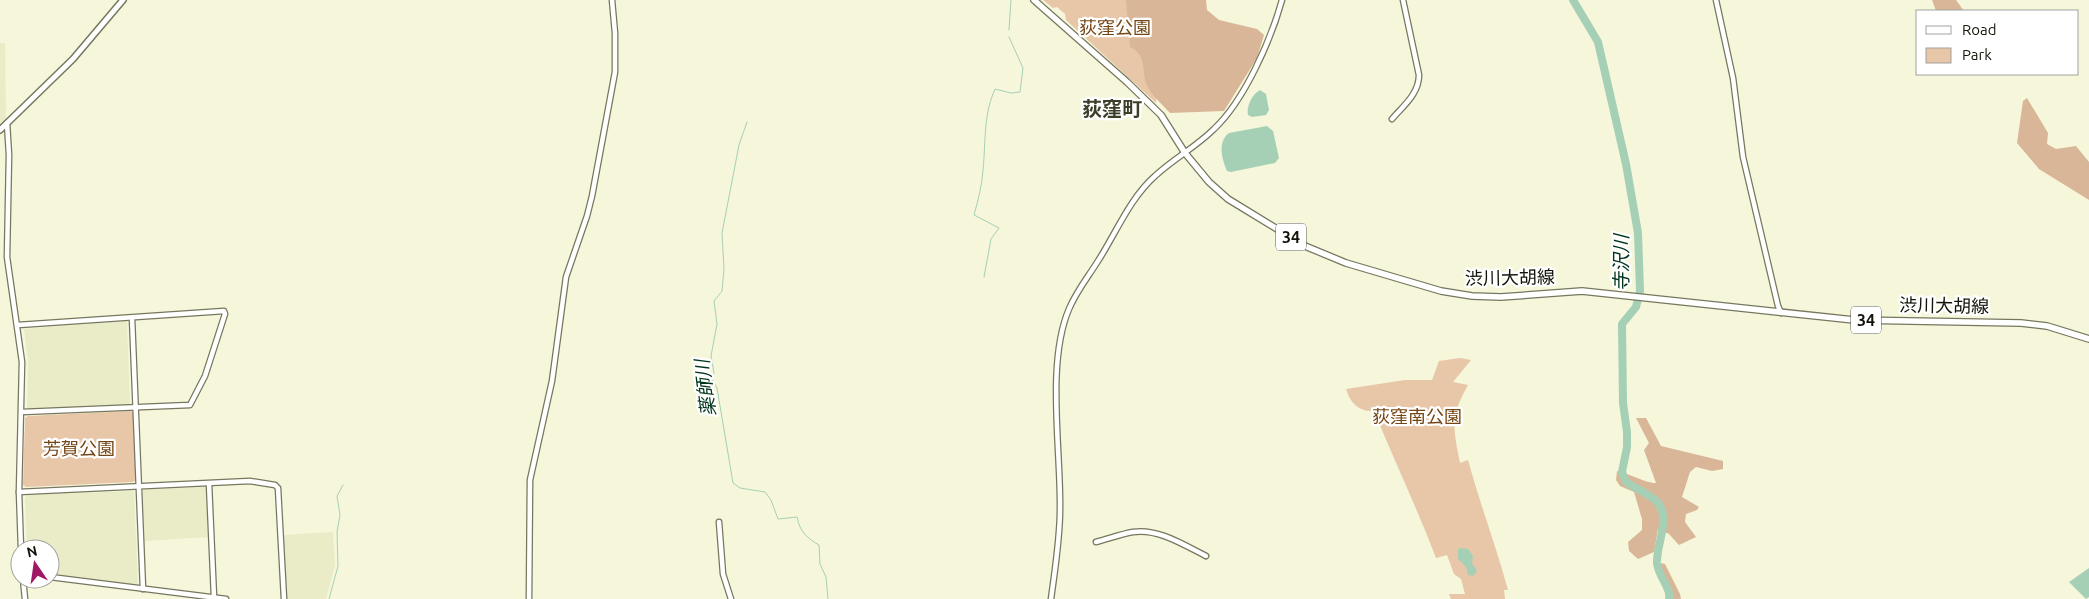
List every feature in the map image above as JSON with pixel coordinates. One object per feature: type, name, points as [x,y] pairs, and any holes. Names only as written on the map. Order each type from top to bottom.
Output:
[{"type":"main road","points":[[0,130],[73,60],[123,0]]},
{"type":"main road","name":"渋川大胡線","points":[[1034,0],[1121,76],[1161,115],[1185,153],[1209,182],[1228,199],[1305,246],[1346,263],[1441,290],[1472,296],[1501,297],[1582,292],[1854,320],[2022,323],[2047,326],[2089,339]]},
{"type":"street","points":[[529,599],[530,480],[532,464],[552,382],[566,277],[587,216],[615,72],[615,33],[612,0]]},
{"type":"street","points":[[1051,599],[1058,545],[1060,509],[1057,371],[1060,340],[1068,310],[1138,194],[1155,176],[1214,130],[1226,118],[1246,86],[1278,17],[1282,0]]},
{"type":"street","points":[[1392,119],[1412,96],[1418,85],[1418,70],[1404,0]]},
{"type":"street","points":[[1716,0],[1733,78],[1743,157],[1778,306],[1782,313]]},
{"type":"street","points":[[8,123],[7,257],[22,362],[19,492],[21,539]]},
{"type":"street","points":[[18,325],[224,311],[225,314],[205,376],[190,404],[22,412]]},
{"type":"street","points":[[132,318],[143,590]]},
{"type":"street","points":[[19,492],[250,481],[275,485],[278,488],[284,599]]},
{"type":"street","points":[[209,484],[214,597]]},
{"type":"street","points":[[719,522],[723,574],[731,599]]},
{"type":"street","points":[[1096,542],[1133,532],[1145,531],[1163,536],[1206,556]]},
{"type":"street","points":[[60,578],[226,599]]},
{"type":"shaded area","points":[[1126,0],[1206,0],[1207,10],[1219,20],[1257,29],[1264,35],[1257,58],[1224,111],[1170,113],[1154,96],[1145,80],[1142,59],[1136,50],[1130,47]]},
{"type":"shaded area","points":[[1932,0],[1956,0],[1963,10],[1936,10]]},
{"type":"shaded area","points":[[0,43],[5,43],[6,121],[0,127]]},
{"type":"shaded area","points":[[1260,90],[1266,94],[1269,110],[1266,115],[1252,117],[1248,115],[1249,105],[1254,94]]},
{"type":"shaded area","points":[[2027,98],[2048,133],[2047,144],[2056,149],[2076,146],[2089,162],[2089,200],[2039,169],[2017,143],[2023,101]]},
{"type":"shaded area","points":[[1267,126],[1273,131],[1279,158],[1275,163],[1231,172],[1227,171],[1222,151],[1225,137],[1229,133]]},
{"type":"shaded area","points":[[127,321],[130,406],[29,410],[27,407],[28,361],[24,329]]},
{"type":"shaded area","points":[[1636,418],[1646,418],[1661,446],[1723,461],[1723,469],[1712,471],[1696,467],[1690,472],[1682,497],[1699,507],[1697,510],[1686,514],[1685,522],[1696,537],[1679,545],[1669,534],[1658,529],[1654,552],[1638,559],[1629,551],[1628,542],[1642,530],[1642,519],[1634,492],[1620,486],[1616,480],[1617,471],[1656,483],[1644,450],[1649,443]]},
{"type":"shaded area","points":[[204,487],[206,489],[208,537],[145,541],[142,493],[144,490]]},
{"type":"shaded area","points":[[134,491],[138,585],[60,575],[60,539],[27,539],[25,498],[28,495]]},
{"type":"shaded area","points":[[333,532],[335,565],[326,599],[286,599],[283,535]]},
{"type":"shaded area","points":[[1458,549],[1468,549],[1473,556],[1472,563],[1477,571],[1473,576],[1468,575],[1466,567],[1458,559]]},
{"type":"shaded area","points":[[1660,563],[1665,564],[1681,599],[1665,599],[1666,592],[1659,577]]},
{"type":"shaded area","points":[[2089,568],[2089,597],[2086,599],[2069,582]]},
{"type":"green space","name":"荻窪公園","points":[[1043,0],[1140,0],[1157,94],[1156,103],[1066,20],[1065,14],[1057,7],[1053,8]]},
{"type":"green space","name":"荻窪南公園","points":[[1460,358],[1471,360],[1453,382],[1468,385],[1458,406],[1455,423],[1460,463],[1468,460],[1508,590],[1504,590],[1505,599],[1451,599],[1449,594],[1465,594],[1461,579],[1454,574],[1447,555],[1436,558],[1374,411],[1364,410],[1356,406],[1346,389],[1405,380],[1432,380],[1439,361]]},
{"type":"green space","name":"芳賀公園","points":[[131,411],[133,413],[136,480],[133,482],[26,487],[23,485],[25,418],[28,416]]},
{"type":"waterway","points":[[1009,30],[1011,0]]},
{"type":"waterway","name":"寺沢川","points":[[1573,0],[1598,42],[1626,164],[1638,233],[1640,291],[1636,307],[1622,324],[1623,403],[1627,432],[1627,447],[1622,472],[1626,482],[1652,497],[1660,506],[1663,522],[1657,563],[1670,599]]},
{"type":"waterway","points":[[984,277],[991,239],[999,228],[974,215],[982,182],[988,109],[995,89],[1011,93],[1020,92],[1023,68],[1009,37]]},
{"type":"waterway","name":"薬師川","points":[[747,122],[739,145],[722,233],[724,269],[722,291],[714,301],[717,324],[711,356],[714,373],[712,379],[717,388],[733,483],[740,488],[765,492],[771,500],[778,519],[797,517],[800,527],[805,534],[819,545],[820,564],[826,577],[828,599]]},
{"type":"waterway","name":"寺沢川","points":[[1626,163],[1623,164],[1631,198]]},
{"type":"waterway","points":[[329,599],[338,566],[337,532],[340,515],[337,496],[343,485]]},
{"type":"district","name":"荻窪町","points":[[1112,109]]}]
